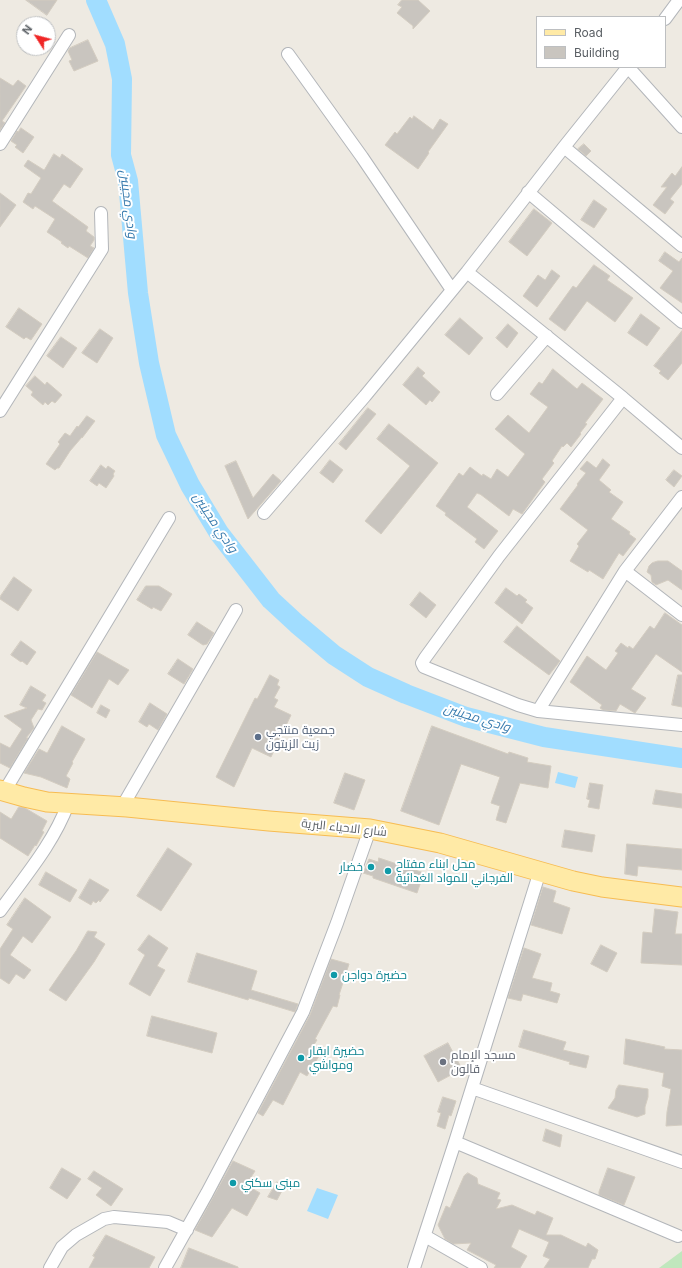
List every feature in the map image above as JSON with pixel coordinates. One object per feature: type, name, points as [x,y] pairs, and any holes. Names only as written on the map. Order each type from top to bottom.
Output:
[{"type":"main road","name":"شارع الاحياء البرية","points":[[2,791],[47,802],[122,807],[370,829],[440,843],[573,881],[602,887],[682,897]]},
{"type":"street","points":[[666,18],[679,0]]},
{"type":"street","points":[[0,144],[69,35]]},
{"type":"street","points":[[288,54],[362,157],[452,290]]},
{"type":"street","points":[[264,513],[365,396],[467,272],[528,192],[627,68]]},
{"type":"street","points":[[629,68],[682,127]]},
{"type":"street","points":[[564,147],[682,246]]},
{"type":"street","points":[[528,192],[682,322]]},
{"type":"street","points":[[0,411],[102,249],[101,213]]},
{"type":"street","points":[[467,272],[623,398],[682,448]]},
{"type":"street","points":[[497,394],[547,336]]},
{"type":"street","points":[[623,398],[499,556],[424,658],[422,664],[424,667],[518,705],[538,711],[682,725]]},
{"type":"street","points":[[538,711],[625,571],[682,499]]},
{"type":"street","points":[[2,791],[169,518]]},
{"type":"street","points":[[625,571],[682,615]]},
{"type":"street","points":[[122,807],[236,610]]},
{"type":"street","points":[[0,911],[49,844],[64,816],[68,804]]},
{"type":"street","points":[[165,1268],[187,1230],[303,1012],[370,829]]},
{"type":"street","points":[[414,1268],[540,871]]},
{"type":"street","points":[[472,1088],[682,1162]]},
{"type":"street","points":[[455,1142],[678,1236]]},
{"type":"street","points":[[50,1268],[62,1248],[76,1234],[104,1219],[114,1217],[168,1222],[187,1230]]},
{"type":"street","points":[[425,1236],[481,1268]]},
{"type":"green space","points":[[682,1251],[682,1268],[659,1268]]},
{"type":"water","points":[[558,772],[578,777],[575,788],[555,783]]},
{"type":"water","points":[[317,1188],[338,1195],[328,1219],[307,1211]]},
{"type":"building","points":[[26,0],[57,0],[47,15]]},
{"type":"building","points":[[402,0],[418,0],[430,11],[413,29],[413,26],[397,13],[402,7],[398,5]]},
{"type":"building","points":[[88,40],[98,61],[74,71],[69,61],[72,60],[68,51],[70,48]]},
{"type":"building","points":[[0,78],[13,86],[18,80],[26,86],[2,121],[5,123],[0,130]]},
{"type":"building","points":[[414,116],[433,130],[440,119],[448,124],[418,169],[385,145],[395,132],[397,134],[410,117],[412,119]]},
{"type":"building","points":[[21,128],[34,137],[23,153],[15,147],[17,145],[11,141],[17,131],[18,132]]},
{"type":"building","points":[[584,144],[591,151],[586,156],[578,149]]},
{"type":"building","points":[[54,154],[60,158],[62,154],[83,169],[70,188],[64,184],[52,201],[88,227],[86,231],[94,237],[94,240],[90,246],[94,248],[88,258],[69,246],[68,248],[47,232],[55,219],[35,206],[33,209],[23,202],[28,193],[31,194],[41,178],[24,166],[28,160],[44,170]]},
{"type":"building","points":[[682,167],[682,184],[670,199],[674,202],[665,214],[653,205],[667,187],[661,187],[672,173],[675,176]]},
{"type":"building","points":[[0,193],[16,205],[0,227]]},
{"type":"building","points":[[594,200],[607,209],[594,228],[581,220]]},
{"type":"building","points":[[534,209],[552,223],[527,256],[509,242]]},
{"type":"building","points":[[665,252],[679,262],[682,258],[682,303],[660,288],[673,271],[659,261]]},
{"type":"building","points":[[594,265],[610,276],[607,280],[633,298],[615,322],[587,301],[565,331],[549,319],[573,286],[576,288]]},
{"type":"building","points":[[552,270],[560,276],[537,307],[523,296],[538,275],[545,280]]},
{"type":"building","points":[[19,308],[42,324],[31,340],[26,337],[24,339],[6,327]]},
{"type":"building","points":[[641,314],[660,328],[647,346],[628,333]]},
{"type":"building","points":[[460,318],[483,338],[469,355],[445,335]]},
{"type":"building","points":[[508,324],[518,333],[507,348],[496,338]]},
{"type":"building","points":[[100,329],[113,338],[97,363],[82,353]]},
{"type":"building","points":[[682,331],[682,363],[668,380],[659,373],[661,371],[654,366]]},
{"type":"building","points":[[61,337],[77,348],[63,368],[47,356]]},
{"type":"building","points":[[418,367],[425,373],[422,376],[440,392],[432,402],[430,400],[426,405],[403,385]]},
{"type":"building","points":[[553,369],[577,389],[582,383],[603,399],[585,423],[587,424],[571,447],[567,443],[563,447],[562,446],[552,461],[554,463],[542,479],[545,482],[522,514],[513,509],[509,516],[477,493],[467,507],[498,531],[484,549],[475,542],[477,539],[445,515],[446,513],[436,506],[459,473],[463,476],[470,467],[482,476],[483,474],[491,479],[497,469],[508,477],[525,454],[495,429],[508,415],[529,433],[548,407],[530,394],[539,382],[542,384]]},
{"type":"building","points":[[35,376],[45,385],[47,382],[62,395],[55,403],[52,401],[48,405],[45,402],[43,405],[31,395],[33,392],[26,386]]},
{"type":"building","points":[[368,408],[376,414],[346,450],[339,444]]},
{"type":"building","points":[[87,416],[95,421],[70,451],[59,468],[55,470],[46,464],[60,444],[58,442],[65,433],[70,436]]},
{"type":"building","points":[[389,424],[438,463],[381,534],[365,521],[410,466],[377,439]]},
{"type":"building","points":[[603,459],[610,465],[599,480],[611,490],[609,492],[623,502],[611,519],[630,532],[629,534],[636,539],[623,556],[619,553],[603,579],[570,561],[579,546],[577,544],[588,530],[560,509],[586,473],[580,469],[587,461],[596,468]]},
{"type":"building","points":[[330,460],[343,470],[333,483],[320,473]]},
{"type":"building","points":[[236,461],[253,498],[273,474],[281,481],[248,519],[225,466]]},
{"type":"building","points":[[101,465],[106,469],[108,466],[115,471],[113,474],[114,476],[106,488],[99,483],[97,486],[90,481]]},
{"type":"building","points":[[674,470],[682,476],[674,487],[666,480]]},
{"type":"building","points":[[658,561],[668,561],[682,571],[682,590],[668,580],[656,585],[652,582],[651,575],[647,572],[652,563]]},
{"type":"building","points":[[14,577],[32,590],[18,611],[0,599]]},
{"type":"building","points":[[146,586],[159,586],[172,594],[161,611],[153,607],[152,609],[137,600]]},
{"type":"building","points":[[506,588],[517,596],[519,594],[527,600],[525,602],[533,608],[522,624],[495,603]]},
{"type":"building","points":[[420,592],[436,605],[426,618],[410,605]]},
{"type":"building","points":[[665,613],[682,625],[682,672],[656,654],[631,689],[646,698],[635,713],[620,704],[616,711],[603,710],[600,708],[602,705],[570,682],[587,656],[606,670],[618,653],[615,651],[621,643],[628,648],[629,646],[633,649],[650,626],[654,629]]},
{"type":"building","points":[[197,622],[214,633],[207,644],[203,645],[188,635]]},
{"type":"building","points":[[517,626],[560,661],[549,675],[504,642]]},
{"type":"building","points":[[21,641],[36,652],[27,665],[11,655]]},
{"type":"building","points":[[97,652],[129,670],[118,685],[109,679],[92,708],[71,695]]},
{"type":"building","points":[[178,659],[193,669],[184,684],[168,674]]},
{"type":"building","points":[[270,675],[279,680],[277,685],[280,687],[274,698],[278,700],[274,707],[291,715],[271,757],[252,748],[234,787],[216,777],[255,698],[257,699]]},
{"type":"building","points":[[678,675],[682,675],[682,707],[672,705]]},
{"type":"building","points":[[31,686],[46,695],[42,701],[46,703],[42,710],[38,709],[31,720],[34,728],[26,738],[28,738],[10,768],[0,763],[0,743],[10,748],[22,729],[4,716],[27,708],[20,705]]},
{"type":"building","points":[[150,703],[167,714],[158,730],[149,724],[147,727],[139,722]]},
{"type":"building","points":[[101,705],[110,710],[106,718],[97,713]]},
{"type":"building","points":[[62,726],[85,739],[66,776],[70,779],[67,788],[41,777],[24,773],[39,749],[47,753]]},
{"type":"building","points":[[432,726],[508,754],[509,752],[528,758],[527,762],[551,766],[548,788],[520,783],[506,823],[496,820],[500,806],[491,803],[500,777],[461,764],[439,825],[401,811]]},
{"type":"building","points":[[345,773],[365,780],[354,810],[334,803]]},
{"type":"building","points":[[590,783],[603,785],[599,809],[588,807],[590,800],[587,799]]},
{"type":"building","points":[[656,790],[682,794],[682,808],[653,804]]},
{"type":"building","points":[[19,807],[25,808],[47,821],[42,831],[44,832],[28,856],[0,838],[0,812],[11,819]]},
{"type":"building","points":[[565,830],[595,835],[592,852],[562,847]]},
{"type":"building","points":[[627,844],[682,849],[682,870],[638,866],[637,876],[625,874]]},
{"type":"building","points":[[168,848],[192,864],[161,911],[137,896]]},
{"type":"building","points":[[379,858],[424,873],[417,893],[373,878],[373,876],[363,873],[369,859],[378,862]]},
{"type":"building","points":[[46,872],[77,890],[70,902],[39,885]]},
{"type":"building","points":[[90,879],[109,890],[100,902],[99,900],[96,903],[93,901],[91,905],[79,898]]},
{"type":"building","points":[[543,887],[556,891],[553,902],[570,908],[562,934],[531,925]]},
{"type":"building","points":[[25,898],[51,917],[32,943],[23,936],[10,955],[31,970],[24,979],[16,974],[9,984],[0,978],[0,949],[13,929],[7,925]]},
{"type":"building","points":[[655,909],[678,912],[675,934],[682,934],[682,965],[641,963],[643,932],[652,933]]},
{"type":"building","points":[[88,931],[97,932],[94,937],[105,944],[66,1001],[49,990]]},
{"type":"building","points":[[149,935],[168,948],[157,966],[165,970],[150,996],[129,984],[145,955],[138,950]]},
{"type":"building","points":[[601,945],[617,953],[607,972],[591,964]]},
{"type":"building","points":[[524,948],[541,954],[532,978],[552,983],[550,991],[560,994],[557,1003],[523,994],[521,1001],[508,998]]},
{"type":"building","points":[[197,953],[257,971],[251,990],[298,1004],[295,1012],[188,982]]},
{"type":"building","name":"حضيرة ابقار ومواشي","points":[[331,959],[349,964],[339,995],[337,1007],[333,1006],[315,1039],[317,1040],[313,1046],[322,1051],[307,1076],[300,1072],[283,1105],[273,1100],[263,1116],[258,1113],[310,1015]]},
{"type":"building","points":[[152,1016],[217,1033],[212,1053],[147,1036]]},
{"type":"building","points":[[524,1030],[566,1042],[563,1050],[589,1056],[586,1068],[569,1064],[570,1062],[519,1047]]},
{"type":"building","points":[[626,1039],[665,1047],[664,1049],[682,1050],[682,1125],[666,1126],[671,1089],[662,1086],[664,1073],[624,1064]]},
{"type":"building","name":"مسجد الإمام قالون","points":[[448,1043],[462,1069],[438,1082],[424,1056]]},
{"type":"building","points":[[619,1085],[648,1089],[645,1114],[637,1117],[608,1108],[615,1098],[616,1090]]},
{"type":"building","points":[[443,1097],[456,1101],[451,1116],[449,1115],[445,1129],[437,1126],[441,1113],[438,1112]]},
{"type":"building","points":[[546,1129],[562,1135],[560,1147],[543,1141]]},
{"type":"building","points":[[233,1161],[255,1171],[246,1185],[260,1193],[247,1216],[232,1208],[212,1237],[195,1230]]},
{"type":"building","points":[[62,1168],[81,1179],[67,1199],[50,1188]]},
{"type":"building","points":[[608,1168],[635,1177],[624,1205],[599,1195]]},
{"type":"building","points":[[94,1171],[123,1189],[111,1206],[96,1195],[102,1188],[88,1179]]},
{"type":"building","points":[[468,1173],[477,1178],[478,1184],[500,1193],[497,1199],[501,1200],[496,1209],[512,1205],[535,1215],[537,1211],[553,1218],[546,1235],[561,1235],[586,1247],[588,1243],[598,1250],[595,1259],[592,1259],[588,1268],[544,1268],[550,1259],[543,1256],[549,1242],[519,1229],[511,1247],[527,1256],[520,1268],[494,1268],[496,1265],[467,1250],[471,1243],[453,1244],[445,1239],[438,1225],[446,1206],[450,1208],[464,1176]]},
{"type":"building","name":"مبنى سكني","points":[[277,1182],[284,1187],[277,1200],[268,1197]]},
{"type":"building","points":[[106,1235],[155,1257],[149,1268],[89,1268],[95,1257],[93,1256]]},
{"type":"building","points":[[189,1248],[238,1267],[238,1268],[181,1268]]},
{"type":"waterway","name":"وادي مجينين","points":[[96,0],[115,44],[122,79],[121,155],[128,181],[138,293],[149,363],[166,435],[190,485],[219,533],[271,600],[334,655],[368,677],[406,694],[466,717],[544,737],[682,758]]},
{"type":"place","name":"جمعية منتجي زيت الزيتون","points":[[258,737]]},
{"type":"place","name":"خضار","points":[[371,867]]},
{"type":"place","name":"محل ابناء مفتاح الفرجاني للمواد الغدائية","points":[[388,871]]},
{"type":"place","name":"حضيرة دواجن","points":[[334,975]]},
{"type":"place","name":"حضيرة ابقار ومواشي","points":[[301,1058]]},
{"type":"place","name":"مسجد الإمام قالون","points":[[443,1062]]},
{"type":"place","name":"مبنى سكني","points":[[233,1183]]}]
